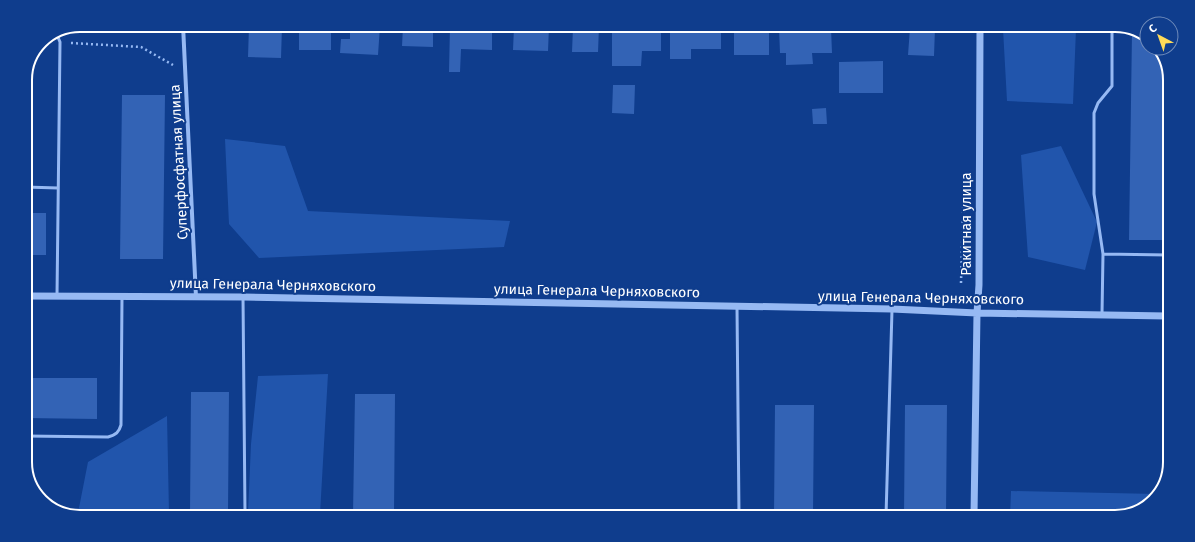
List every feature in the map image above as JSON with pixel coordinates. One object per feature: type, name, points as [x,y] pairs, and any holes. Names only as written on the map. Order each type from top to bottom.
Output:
[{"type":"street","name":"Суперфосфатная улица","points":[[183,32],[196,296]]},
{"type":"street","name":"Ракитная улица","points":[[974,510],[977,313],[979,285],[980,32]]},
{"type":"street","name":"улица Генерала Черняховского","points":[[32,296],[196,296],[892,309],[977,313],[1163,316]]},
{"type":"lane","points":[[1102,315],[1103,254],[1094,194],[1094,113],[1098,102],[1112,86],[1112,32]]},
{"type":"lane","points":[[57,296],[60,42],[58,37]]},
{"type":"lane","points":[[32,187],[58,188]]},
{"type":"lane","points":[[1103,254],[1163,255]]},
{"type":"lane","points":[[32,436],[108,437],[119,431],[121,425],[122,296]]},
{"type":"lane","points":[[243,297],[245,510]]},
{"type":"lane","points":[[737,307],[739,510]]},
{"type":"lane","points":[[886,510],[892,309]]},
{"type":"path","points":[[60,42],[141,47],[185,72]]},
{"type":"shaded area","points":[[1003,32],[1076,32],[1073,104],[1007,101]]},
{"type":"shaded area","points":[[225,139],[285,146],[308,211],[510,221],[504,247],[259,258],[229,224]]},
{"type":"shaded area","points":[[1061,146],[1097,222],[1085,270],[1028,257],[1021,155]]},
{"type":"shaded area","points":[[328,374],[320,510],[248,510],[251,444],[258,376]]},
{"type":"shaded area","points":[[167,416],[169,510],[79,510],[88,462]]},
{"type":"shaded area","points":[[1011,491],[1151,494],[1142,502],[1121,510],[1010,510]]},
{"type":"building","points":[[249,32],[282,32],[281,58],[248,57]]},
{"type":"building","points":[[299,32],[331,32],[331,50],[299,50]]},
{"type":"building","points":[[350,32],[380,32],[378,55],[340,53],[341,39],[350,39]]},
{"type":"building","points":[[403,32],[433,32],[433,47],[402,46]]},
{"type":"building","points":[[450,32],[492,32],[492,50],[461,49],[460,72],[449,72]]},
{"type":"building","points":[[514,32],[549,32],[548,51],[513,50]]},
{"type":"building","points":[[573,32],[599,32],[598,52],[572,52]]},
{"type":"building","points":[[612,32],[661,32],[661,51],[642,51],[641,66],[612,66]]},
{"type":"building","points":[[670,32],[721,32],[721,49],[691,49],[691,59],[670,59]]},
{"type":"building","points":[[734,32],[769,32],[769,55],[734,55]]},
{"type":"building","points":[[779,32],[831,32],[832,53],[812,53],[813,64],[786,65],[786,53],[780,53]]},
{"type":"building","points":[[910,32],[935,32],[934,56],[908,55]]},
{"type":"building","points":[[1132,36],[1139,38],[1139,56],[1156,56],[1162,70],[1163,240],[1129,240]]},
{"type":"building","points":[[883,61],[883,93],[839,93],[839,62]]},
{"type":"building","points":[[613,85],[635,85],[634,114],[612,113]]},
{"type":"building","points":[[122,95],[165,95],[163,259],[120,259]]},
{"type":"building","points":[[826,108],[827,124],[813,124],[812,109]]},
{"type":"building","points":[[32,213],[46,213],[46,255],[32,255]]},
{"type":"building","points":[[32,378],[97,378],[97,419],[32,418]]},
{"type":"building","points":[[191,392],[229,392],[228,510],[190,510]]},
{"type":"building","points":[[355,394],[395,394],[394,510],[353,510]]},
{"type":"building","points":[[775,405],[814,405],[813,510],[774,510]]},
{"type":"building","points":[[905,405],[947,405],[946,510],[904,510]]}]
